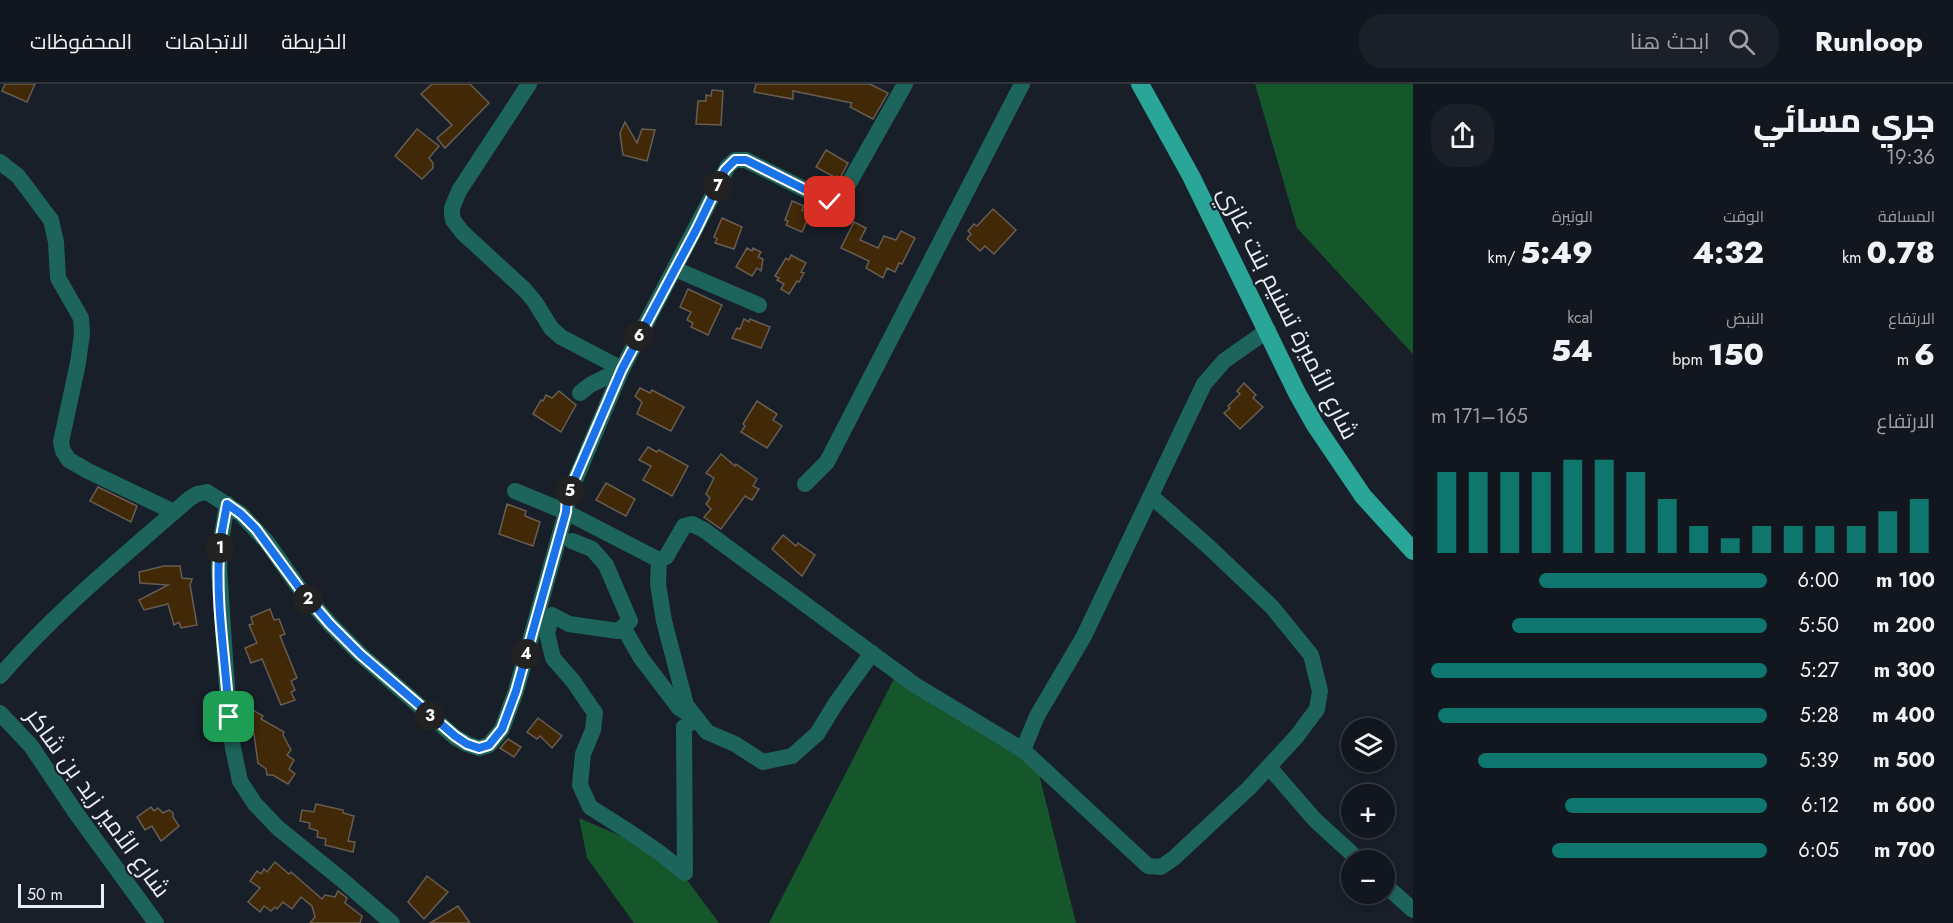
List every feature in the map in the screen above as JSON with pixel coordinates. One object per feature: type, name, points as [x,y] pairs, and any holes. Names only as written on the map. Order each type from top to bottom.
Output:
[{"type":"main road","name":"شارع الأميرة تسنيم بنت غازي","points":[[1140,84],[1191,176],[1297,393],[1335,457],[1363,496],[1413,551]]},
{"type":"street","points":[[529,84],[459,191],[452,208],[453,220],[525,290],[551,328],[561,337],[622,369]]},
{"type":"street","points":[[0,676],[71,601],[189,499],[202,492],[207,492],[241,514],[256,529],[311,603],[360,654],[467,744],[479,748],[489,745],[502,729],[516,691],[566,512],[567,497],[622,369],[725,170],[735,160],[749,161],[830,202],[839,200],[905,84]]},
{"type":"street","points":[[805,484],[827,462],[1022,84]]},
{"type":"street","points":[[0,162],[18,176],[51,220],[56,242],[58,278],[81,318],[81,342],[61,442],[63,451],[69,460],[87,471],[174,512]]},
{"type":"street","points":[[675,269],[759,305]]},
{"type":"street","points":[[1023,750],[1037,716],[1084,636],[1204,384],[1224,361],[1268,330]]},
{"type":"street","points":[[580,393],[590,385],[622,369]]},
{"type":"street","points":[[515,491],[566,512],[659,560]]},
{"type":"street","points":[[659,560],[666,557],[684,526],[692,524],[704,530],[915,685],[1023,750],[1148,866],[1154,868],[1161,867],[1174,858],[1269,767],[1297,736],[1317,709],[1320,691],[1311,655],[1272,607],[1151,496]]},
{"type":"street","points":[[227,504],[219,552],[222,631],[233,748],[240,781],[255,804],[278,828],[392,923]]},
{"type":"street","points":[[572,541],[592,549],[606,565],[630,621],[618,631],[569,624],[552,615],[547,633],[553,658],[573,681],[595,713],[593,730],[583,754],[580,785],[590,807],[641,839],[685,873],[684,727],[697,719]]},
{"type":"street","points":[[659,560],[658,584],[664,621],[686,705],[707,732],[735,744],[763,762],[792,756],[817,734],[872,653]]},
{"type":"street","points":[[623,627],[641,658],[679,708],[697,719]]},
{"type":"street","name":"شارع الأمير زيد بن شاكر","points":[[0,713],[31,747],[156,923]]},
{"type":"street","points":[[1269,767],[1315,820],[1348,850]]},
{"type":"street","points":[[1395,894],[1413,910]]},
{"type":"green space","points":[[1255,84],[1413,84],[1413,354],[1297,228]]},
{"type":"green space","points":[[900,667],[1037,766],[1076,923],[769,923]]},
{"type":"green space","points":[[579,818],[670,857],[719,923],[634,923],[587,858]]},
{"type":"building","points":[[5,84],[35,84],[27,102],[2,91]]},
{"type":"building","points":[[432,84],[470,84],[489,103],[445,148],[437,138],[452,125],[421,94]]},
{"type":"building","points":[[756,84],[870,84],[888,93],[873,119],[850,107],[852,103],[793,91],[793,99],[754,92]]},
{"type":"building","points":[[712,90],[723,91],[721,125],[696,124],[698,101],[706,101],[706,95],[711,96]]},
{"type":"building","points":[[625,122],[637,143],[642,129],[655,130],[647,161],[623,155],[620,133]]},
{"type":"building","points":[[417,129],[439,146],[429,158],[433,163],[433,168],[422,179],[395,156]]},
{"type":"building","points":[[826,150],[848,163],[840,178],[816,167]]},
{"type":"building","points":[[792,201],[804,206],[802,210],[810,214],[802,232],[786,225],[788,221],[785,220]]},
{"type":"building","points":[[993,209],[1016,230],[994,254],[985,246],[980,251],[967,239],[971,234],[968,231],[974,224],[977,226]]},
{"type":"building","points":[[722,218],[742,227],[734,249],[715,243],[717,239],[714,237]]},
{"type":"building","points":[[854,222],[866,228],[860,240],[878,248],[884,236],[896,240],[901,231],[915,238],[902,264],[899,263],[895,272],[887,268],[883,278],[866,268],[869,261],[841,248]]},
{"type":"building","points":[[747,248],[761,252],[758,257],[763,259],[761,271],[757,268],[752,276],[736,267]]},
{"type":"building","points":[[791,255],[806,263],[801,272],[804,273],[789,294],[781,289],[784,284],[775,276],[786,258],[789,260]]},
{"type":"building","points":[[688,289],[722,305],[708,335],[691,327],[693,323],[687,320],[691,312],[680,307]]},
{"type":"building","points":[[744,319],[770,327],[761,348],[732,338],[737,328],[740,329]]},
{"type":"building","points":[[1244,383],[1256,395],[1253,398],[1263,407],[1240,429],[1224,413],[1240,394],[1237,391]]},
{"type":"building","points":[[640,388],[650,393],[652,390],[684,407],[671,431],[637,414],[642,402],[635,396]]},
{"type":"building","points":[[559,391],[576,405],[561,432],[533,414],[546,395],[552,398]]},
{"type":"building","points":[[757,401],[777,414],[773,420],[782,426],[767,448],[741,432],[745,426],[743,424]]},
{"type":"building","points":[[648,447],[657,452],[659,450],[688,466],[672,496],[643,480],[651,466],[639,460]]},
{"type":"building","points":[[721,454],[735,466],[736,464],[757,479],[753,486],[759,489],[752,500],[745,496],[721,529],[704,517],[711,509],[706,504],[710,498],[706,494],[714,478],[706,473]]},
{"type":"building","points":[[606,483],[635,499],[626,516],[596,500]]},
{"type":"building","points":[[98,487],[137,506],[131,522],[90,501]]},
{"type":"building","points":[[507,504],[526,511],[525,516],[540,522],[533,546],[499,534]]},
{"type":"building","points":[[783,535],[796,546],[798,543],[815,555],[802,576],[772,549]]},
{"type":"building","points":[[164,566],[180,566],[182,578],[192,579],[190,585],[197,625],[181,628],[179,622],[174,625],[168,604],[144,610],[139,600],[168,585],[140,583],[139,572]]},
{"type":"building","points":[[270,609],[274,620],[279,619],[285,634],[280,636],[297,678],[291,681],[295,690],[291,692],[295,700],[281,705],[262,659],[251,663],[245,648],[257,643],[249,625],[253,624],[251,617]]},
{"type":"building","points":[[251,709],[263,716],[261,719],[284,732],[283,735],[291,750],[287,755],[294,760],[289,769],[295,774],[288,784],[273,775],[267,775],[266,769],[258,763],[254,734],[242,734],[239,710]]},
{"type":"building","points":[[538,718],[562,736],[552,748],[540,736],[537,739],[527,732]]},
{"type":"building","points":[[508,739],[521,747],[514,757],[500,748]]},
{"type":"building","points":[[316,804],[343,810],[343,813],[354,816],[348,841],[355,842],[353,852],[325,845],[326,839],[317,837],[318,831],[309,828],[310,823],[300,821],[302,810],[314,812]]},
{"type":"building","points":[[151,807],[154,811],[158,808],[163,813],[169,810],[173,813],[179,826],[161,841],[152,826],[145,830],[137,817]]},
{"type":"building","points":[[275,862],[289,874],[291,872],[322,899],[325,895],[335,897],[338,891],[347,898],[345,903],[362,916],[360,923],[310,923],[315,917],[312,906],[301,897],[292,909],[283,902],[277,909],[275,907],[271,911],[264,906],[260,912],[248,902],[260,888],[250,881],[257,871],[261,874],[264,869],[267,872]]},
{"type":"building","points":[[427,876],[448,892],[424,919],[408,902]]},
{"type":"building","points":[[458,906],[470,923],[430,923]]},
{"type":"route","points":[[229,717],[219,568],[219,552],[227,504],[256,529],[316,610],[360,654],[455,736],[473,747],[489,745],[502,729],[516,691],[566,512],[567,497],[622,369],[696,230],[725,170],[735,160],[746,160],[830,202]]}]
